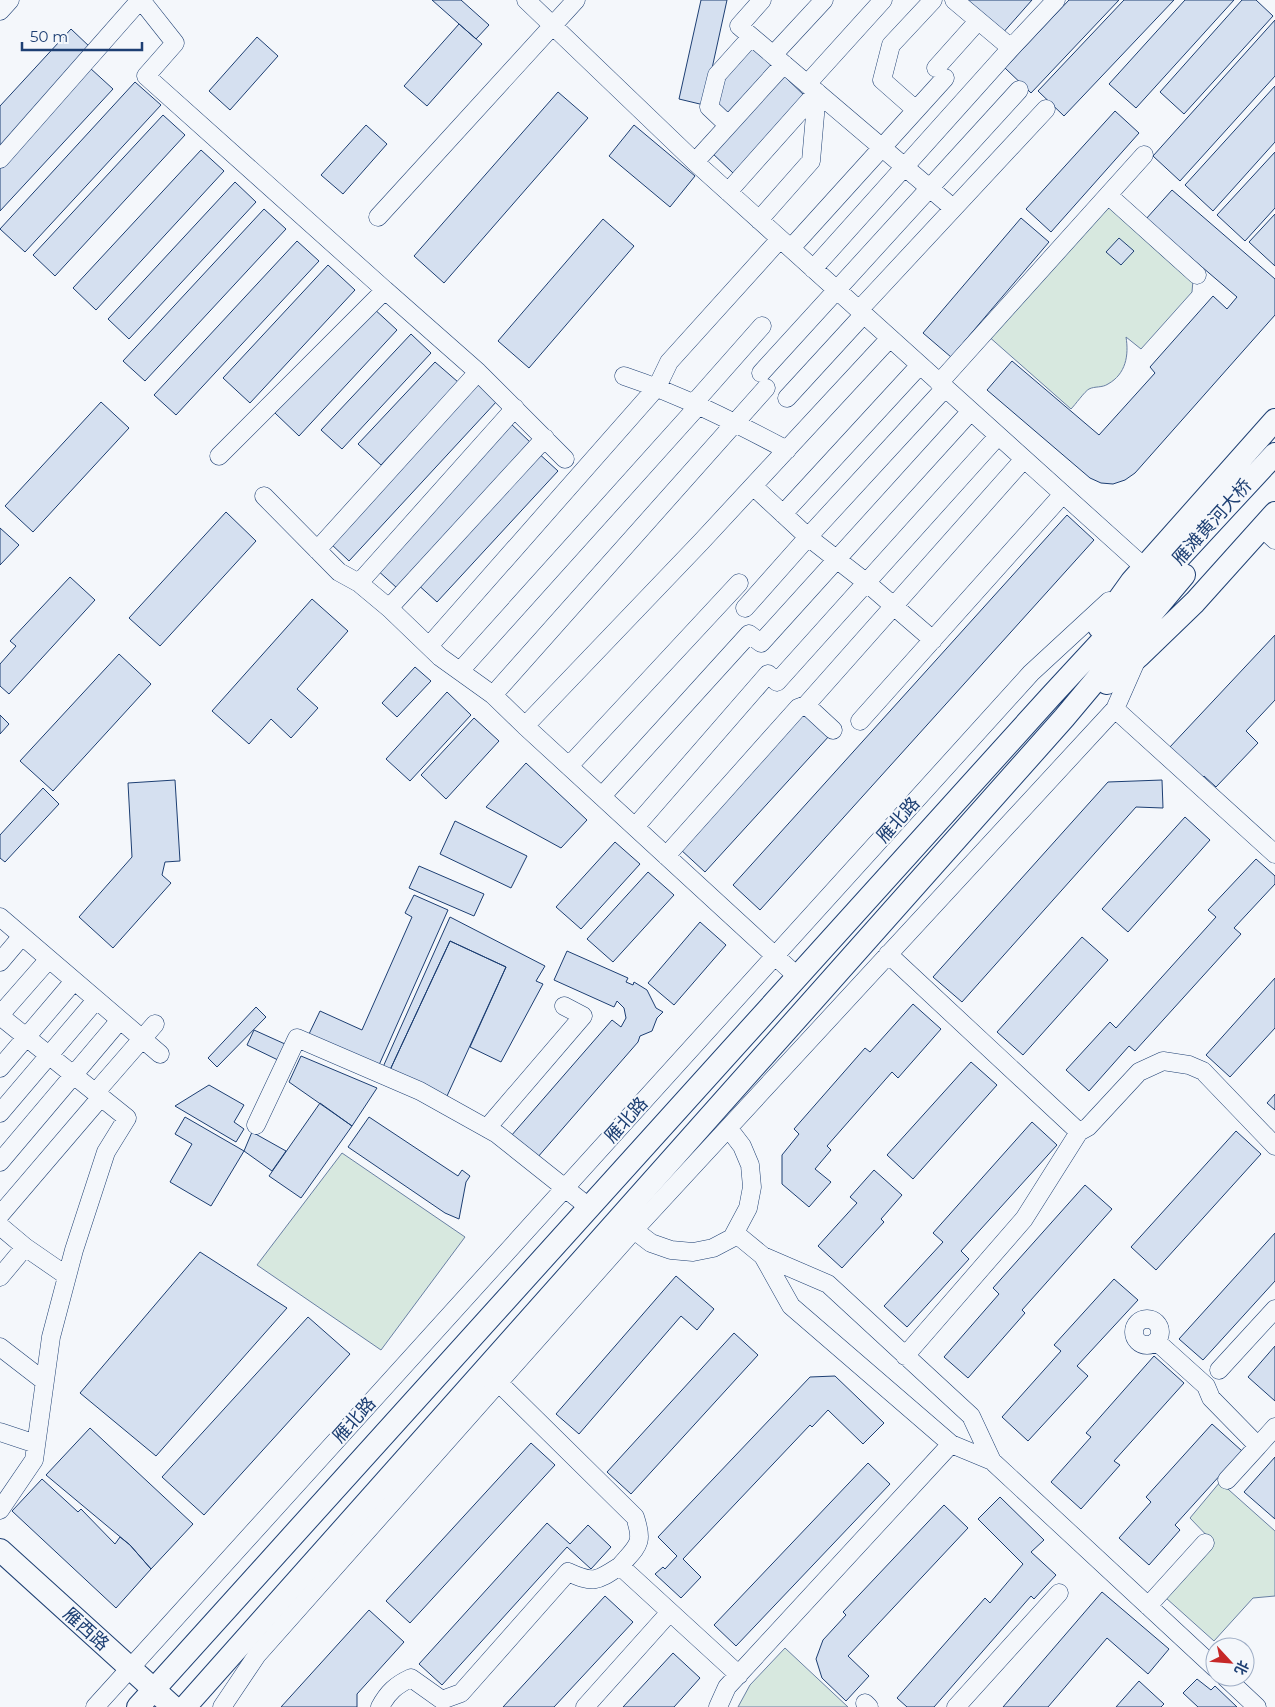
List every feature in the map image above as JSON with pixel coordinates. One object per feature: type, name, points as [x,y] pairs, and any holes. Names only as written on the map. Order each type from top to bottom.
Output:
[{"type":"main road","points":[[1052,696],[1138,574],[1275,420]]},
{"type":"main road","name":"雁滩黄河大桥","points":[[1175,574],[1275,454]]},
{"type":"main road","name":"雁滩黄河大桥","points":[[1175,574],[1275,477]]},
{"type":"main road","points":[[1064,718],[1138,656],[1271,527]]},
{"type":"main road","points":[[1052,696],[1175,574]]},
{"type":"main road","points":[[184,1707],[1064,718],[1175,574]]},
{"type":"main road","name":"雁北路","points":[[138,1707],[1052,696]]},
{"type":"main road","name":"雁西路","points":[[0,1550],[173,1707]]},
{"type":"street","points":[[0,11],[10,0]]},
{"type":"street","points":[[0,159],[140,0],[175,43],[146,76],[478,372],[565,459]]},
{"type":"street","points":[[526,0],[694,162],[1063,494],[1138,574]]},
{"type":"street","points":[[378,217],[576,0]]},
{"type":"street","points":[[762,0],[739,26],[953,208]]},
{"type":"street","points":[[694,162],[728,126],[824,0]]},
{"type":"street","points":[[728,192],[883,0]]},
{"type":"street","points":[[916,110],[882,80],[890,45],[933,0]]},
{"type":"street","points":[[954,0],[1011,48]]},
{"type":"street","points":[[813,269],[1056,0]]},
{"type":"street","points":[[434,651],[657,387],[669,362],[785,243],[882,148],[916,110],[978,20]]},
{"type":"street","points":[[728,126],[709,107],[717,75],[751,37]]},
{"type":"street","points":[[759,220],[811,161],[812,88]]},
{"type":"street","points":[[493,695],[736,423],[763,380],[836,290],[1019,90]]},
{"type":"street","points":[[787,398],[953,208],[1046,109]]},
{"type":"street","points":[[745,608],[1144,154]]},
{"type":"street","points":[[1108,195],[1197,276]]},
{"type":"street","points":[[219,456],[385,290]]},
{"type":"street","points":[[460,671],[696,404],[762,326]]},
{"type":"street","points":[[525,726],[753,486],[890,338]]},
{"type":"street","points":[[783,514],[920,365]]},
{"type":"street","points":[[317,550],[478,372]]},
{"type":"street","points":[[624,376],[657,387],[696,404],[786,450]]},
{"type":"street","points":[[359,583],[515,408]]},
{"type":"street","points":[[602,796],[749,634],[761,643],[971,411]]},
{"type":"street","points":[[635,827],[768,674],[777,682],[998,436]]},
{"type":"street","points":[[389,608],[544,438]]},
{"type":"street","points":[[666,856],[798,708],[806,705],[1024,459]]},
{"type":"street","points":[[753,486],[808,537],[867,583],[932,640]]},
{"type":"street","points":[[860,721],[1063,494]]},
{"type":"street","points":[[264,496],[339,572],[359,583],[389,608],[434,651],[493,695],[798,977]]},
{"type":"street","name":"雁北路","points":[[95,1707],[175,1616],[1031,672],[1138,574]]},
{"type":"street","points":[[569,766],[738,583]]},
{"type":"street","points":[[222,1707],[257,1655],[634,1230],[1116,709],[1138,656]]},
{"type":"street","points":[[806,705],[833,730]]},
{"type":"street","points":[[1116,709],[1275,854]]},
{"type":"street","points":[[0,917],[160,1054]]},
{"type":"street","points":[[0,962],[22,936]]},
{"type":"street","points":[[888,954],[1080,1132]]},
{"type":"street","points":[[0,1510],[34,1460],[51,1338],[74,1250],[106,1152],[127,1118],[0,1016],[49,959]]},
{"type":"street","points":[[0,1068],[74,981]]},
{"type":"street","points":[[0,1113],[96,1000]]},
{"type":"street","points":[[487,1128],[583,1016],[564,1006]]},
{"type":"street","points":[[0,1162],[120,1020]]},
{"type":"street","points":[[0,1215],[155,1024]]},
{"type":"street","points":[[256,1125],[297,1038],[420,1091],[487,1128],[590,1208]]},
{"type":"street","points":[[905,1356],[1024,1219],[1080,1132],[1088,1127],[1139,1072],[1163,1062],[1189,1064],[1202,1070],[1275,1146]]},
{"type":"street","points":[[634,1230],[651,1243],[671,1250],[693,1252],[714,1248],[732,1238],[748,1208],[752,1187],[750,1165],[745,1152],[729,1129]]},
{"type":"street","points":[[0,1226],[25,1247],[67,1276]]},
{"type":"street","points":[[735,1233],[764,1256],[828,1284],[971,1416],[992,1461]]},
{"type":"street","points":[[0,1277],[25,1247]]},
{"type":"street","points":[[764,1256],[791,1306],[951,1444],[992,1461],[1205,1659]]},
{"type":"street","points":[[1218,1370],[1275,1310]]},
{"type":"street","points":[[1156,1342],[1206,1386],[1211,1398],[1258,1446]]},
{"type":"street","points":[[0,1347],[44,1381]]},
{"type":"street","points":[[380,1707],[385,1697],[399,1683],[411,1678],[442,1700],[460,1693],[568,1572],[586,1580],[602,1577],[620,1566],[638,1546],[640,1532],[634,1517],[499,1383]]},
{"type":"street","points":[[1227,1480],[1275,1427]]},
{"type":"street","points":[[0,1432],[36,1444]]},
{"type":"street","points":[[718,1707],[727,1687],[951,1444]]},
{"type":"street","points":[[1148,1606],[1205,1543]]},
{"type":"street","points":[[620,1566],[739,1675]]},
{"type":"street","points":[[956,1707],[1059,1593]]},
{"type":"street","points":[[585,1707],[670,1612]]},
{"type":"street","points":[[1236,1687],[1257,1707]]},
{"type":"shaded area","points":[[1110,205],[1193,280],[1192,292],[1141,349],[1126,337],[1127,351],[1125,363],[1119,375],[1106,385],[1089,389],[1071,409],[987,335]]},
{"type":"shaded area","points":[[342,1153],[465,1237],[381,1350],[257,1265]]},
{"type":"shaded area","points":[[1220,1482],[1275,1531],[1275,1596],[1253,1598],[1218,1637],[1210,1637],[1166,1598],[1214,1543],[1190,1518]]},
{"type":"shaded area","points":[[785,1648],[848,1707],[738,1707],[750,1685]]},
{"type":"building","points":[[432,0],[461,0],[489,25],[476,39]]},
{"type":"building","points":[[701,0],[727,0],[704,105],[679,99]]},
{"type":"building","points":[[961,0],[1032,0],[1001,35]]},
{"type":"building","points":[[1069,0],[1119,0],[1031,93],[1005,68]]},
{"type":"building","points":[[1124,0],[1174,0],[1064,116],[1038,91]]},
{"type":"building","points":[[1185,0],[1234,0],[1136,108],[1109,84]]},
{"type":"building","points":[[1242,0],[1256,0],[1273,16],[1184,114],[1160,92]]},
{"type":"building","points":[[1275,20],[1275,76],[1180,181],[1153,156]]},
{"type":"building","points":[[459,24],[482,44],[427,106],[404,86]]},
{"type":"building","points":[[71,29],[91,48],[0,147],[0,106]]},
{"type":"building","points":[[257,37],[278,56],[230,110],[209,91]]},
{"type":"building","points":[[751,47],[772,66],[727,113],[716,104],[721,77]]},
{"type":"building","points":[[90,68],[113,89],[0,211],[0,166]]},
{"type":"building","points":[[784,76],[806,97],[733,173],[710,151]]},
{"type":"building","points":[[135,82],[161,105],[25,252],[0,229]]},
{"type":"building","points":[[1275,86],[1275,142],[1213,211],[1185,185]]},
{"type":"building","points":[[558,92],[588,118],[444,283],[414,256]]},
{"type":"building","points":[[1115,111],[1139,133],[1051,232],[1026,209]]},
{"type":"building","points":[[163,115],[185,135],[55,276],[33,255]]},
{"type":"building","points":[[366,125],[387,144],[343,194],[321,175]]},
{"type":"building","points":[[634,125],[695,176],[670,207],[609,156]]},
{"type":"building","points":[[201,150],[224,171],[96,310],[73,288]]},
{"type":"building","points":[[1275,152],[1275,208],[1245,241],[1217,215]]},
{"type":"building","points":[[235,182],[256,202],[129,339],[108,319]]},
{"type":"building","points":[[1172,190],[1275,279],[1275,315],[1135,473],[1125,480],[1113,484],[1101,483],[1090,478],[987,390],[1012,361],[1099,435],[1155,373],[1150,367],[1213,296],[1227,309],[1237,297],[1146,219]]},
{"type":"building","points":[[264,209],[286,229],[145,381],[123,361]]},
{"type":"building","points":[[1275,214],[1275,266],[1249,242]]},
{"type":"building","points":[[1021,218],[1049,242],[951,357],[923,333]]},
{"type":"building","points":[[603,219],[634,246],[529,368],[498,341]]},
{"type":"building","points":[[1119,238],[1134,251],[1121,265],[1106,252]]},
{"type":"building","points":[[297,241],[319,261],[176,415],[154,395]]},
{"type":"building","points":[[328,265],[355,290],[250,403],[223,378]]},
{"type":"building","points":[[372,307],[397,330],[299,436],[275,413]]},
{"type":"building","points":[[411,334],[431,353],[342,449],[321,430]]},
{"type":"building","points":[[435,362],[458,382],[381,465],[358,444]]},
{"type":"building","points":[[477,382],[497,401],[349,561],[329,542]]},
{"type":"building","points":[[101,402],[129,428],[33,532],[5,506]]},
{"type":"building","points":[[509,422],[531,443],[397,588],[375,568]]},
{"type":"building","points":[[536,451],[558,471],[437,602],[415,582]]},
{"type":"building","points":[[226,512],[256,541],[160,646],[129,618]]},
{"type":"building","points":[[1067,515],[1094,540],[760,910],[733,885]]},
{"type":"building","points":[[0,528],[19,545],[0,565]]},
{"type":"building","points":[[70,577],[95,600],[9,694],[0,686],[0,664],[16,646],[10,641]]},
{"type":"building","points":[[312,599],[348,631],[297,689],[318,708],[291,738],[271,719],[249,744],[212,711]]},
{"type":"building","points":[[1275,635],[1275,700],[1246,731],[1258,743],[1216,787],[1204,776],[1201,779],[1169,748]]},
{"type":"building","points":[[119,654],[151,684],[53,791],[20,761]]},
{"type":"building","points":[[415,667],[431,681],[397,717],[382,703]]},
{"type":"building","points":[[447,692],[471,715],[410,781],[386,759]]},
{"type":"building","points":[[805,712],[830,735],[705,872],[680,849]]},
{"type":"building","points":[[0,715],[9,724],[0,734]]},
{"type":"building","points":[[474,718],[499,741],[446,799],[421,775]]},
{"type":"building","points":[[526,763],[587,820],[561,848],[486,807]]},
{"type":"building","points":[[175,780],[180,861],[165,862],[162,875],[171,883],[113,948],[79,917],[132,857],[128,783]]},
{"type":"building","points":[[1162,780],[1163,808],[1136,807],[962,1002],[933,977],[1108,782]]},
{"type":"building","points":[[43,788],[59,804],[5,862],[0,858],[0,835]]},
{"type":"building","points":[[1185,817],[1210,840],[1128,932],[1102,909]]},
{"type":"building","points":[[455,821],[527,856],[511,888],[440,854]]},
{"type":"building","points":[[615,842],[640,864],[581,929],[556,907]]},
{"type":"building","points":[[1256,859],[1275,876],[1275,884],[1234,928],[1241,934],[1135,1051],[1129,1046],[1089,1091],[1066,1070],[1110,1022],[1116,1028],[1216,917],[1208,910]]},
{"type":"building","points":[[419,866],[484,894],[474,916],[409,888]]},
{"type":"building","points":[[648,872],[674,895],[613,962],[587,939]]},
{"type":"building","points":[[414,895],[448,910],[379,1065],[309,1034],[320,1011],[362,1030],[412,917],[405,913]]},
{"type":"building","points":[[450,917],[545,966],[536,981],[543,984],[501,1062],[470,1047],[506,967],[450,941],[390,1070],[383,1067]]},
{"type":"building","points":[[700,922],[726,945],[674,1005],[648,983]]},
{"type":"building","points":[[1082,937],[1108,960],[1023,1055],[997,1032]]},
{"type":"building","points":[[450,941],[506,967],[447,1096],[390,1070]]},
{"type":"building","points":[[567,951],[628,978],[626,982],[633,985],[634,982],[647,990],[656,1008],[663,1012],[657,1018],[652,1031],[640,1036],[638,1042],[537,1158],[511,1136],[612,1020],[621,1027],[626,1018],[624,1008],[617,1001],[614,1007],[554,980]]},
{"type":"building","points":[[1275,978],[1275,1028],[1230,1077],[1206,1055]]},
{"type":"building","points":[[913,1004],[941,1029],[898,1078],[892,1072],[827,1146],[831,1150],[815,1169],[831,1182],[809,1207],[782,1184],[782,1155],[799,1134],[794,1129],[865,1048],[870,1052]]},
{"type":"building","points":[[256,1007],[266,1017],[217,1067],[208,1058]]},
{"type":"building","points":[[254,1030],[285,1044],[278,1060],[247,1045]]},
{"type":"building","points":[[301,1056],[377,1088],[352,1126],[289,1082]]},
{"type":"building","points":[[971,1062],[997,1085],[913,1179],[887,1155]]},
{"type":"building","points":[[209,1085],[244,1105],[234,1122],[244,1129],[236,1142],[175,1106]]},
{"type":"building","points":[[1275,1094],[1275,1110],[1267,1103]]},
{"type":"building","points":[[320,1103],[352,1126],[301,1198],[269,1176]]},
{"type":"building","points":[[185,1117],[244,1151],[211,1206],[170,1182],[192,1144],[175,1134]]},
{"type":"building","points":[[369,1117],[458,1176],[462,1170],[470,1176],[466,1182],[459,1219],[445,1213],[348,1147]]},
{"type":"building","points":[[1032,1122],[1057,1145],[961,1251],[969,1259],[907,1327],[884,1306],[943,1242],[933,1233]]},
{"type":"building","points":[[1236,1131],[1261,1154],[1156,1270],[1131,1247]]},
{"type":"building","points":[[252,1132],[286,1151],[272,1171],[244,1151]]},
{"type":"building","points":[[874,1170],[902,1195],[881,1219],[884,1222],[842,1268],[818,1246],[857,1203],[850,1197]]},
{"type":"building","points":[[1085,1185],[1112,1209],[1022,1310],[1025,1313],[968,1378],[944,1357],[999,1294],[993,1288]]},
{"type":"building","points":[[1275,1233],[1275,1281],[1203,1360],[1179,1339]]},
{"type":"building","points":[[200,1252],[287,1308],[156,1456],[80,1393]]},
{"type":"building","points":[[676,1276],[714,1309],[697,1330],[681,1316],[579,1434],[556,1414]]},
{"type":"building","points":[[1114,1279],[1138,1300],[1077,1366],[1088,1376],[1028,1441],[1002,1417],[1061,1351],[1054,1345]]},
{"type":"building","points":[[308,1317],[350,1354],[204,1515],[162,1477]]},
{"type":"building","points":[[734,1333],[758,1355],[631,1494],[607,1472]]},
{"type":"building","points":[[1275,1346],[1275,1401],[1248,1377]]},
{"type":"building","points":[[1154,1356],[1184,1383],[1114,1461],[1120,1465],[1081,1509],[1051,1482],[1091,1437],[1086,1433]]},
{"type":"building","points":[[835,1376],[884,1423],[863,1444],[828,1410],[812,1427],[810,1425],[683,1559],[701,1577],[681,1598],[655,1574],[663,1567],[665,1569],[677,1556],[658,1537],[810,1377]]},
{"type":"building","points":[[1212,1424],[1242,1451],[1175,1525],[1180,1530],[1149,1565],[1119,1538],[1151,1502],[1146,1497]]},
{"type":"building","points":[[90,1428],[193,1524],[151,1569],[130,1545],[46,1475]]},
{"type":"building","points":[[531,1443],[555,1465],[410,1623],[386,1601]]},
{"type":"building","points":[[1275,1457],[1275,1519],[1244,1492]]},
{"type":"building","points":[[868,1463],[890,1484],[736,1646],[714,1625]]},
{"type":"building","points":[[42,1479],[78,1512],[81,1509],[115,1544],[120,1537],[130,1545],[151,1569],[116,1608],[12,1511]]},
{"type":"building","points":[[1000,1497],[1044,1540],[1031,1552],[1056,1575],[1034,1599],[1031,1596],[934,1707],[907,1707],[897,1698],[985,1598],[990,1603],[1023,1564],[978,1519]]},
{"type":"building","points":[[944,1505],[968,1528],[848,1656],[869,1676],[846,1701],[822,1678],[816,1659],[823,1640],[846,1615],[843,1612]]},
{"type":"building","points":[[547,1523],[570,1544],[588,1525],[611,1547],[591,1569],[567,1547],[442,1685],[419,1664]]},
{"type":"building","points":[[1102,1592],[1169,1649],[1148,1674],[1107,1638],[1048,1707],[1003,1707]]},
{"type":"building","points":[[605,1596],[633,1622],[554,1707],[503,1707]]},
{"type":"building","points":[[369,1610],[404,1642],[357,1694],[357,1707],[281,1707]]},
{"type":"building","points":[[673,1653],[700,1678],[674,1707],[623,1707]]},
{"type":"building","points":[[1197,1679],[1211,1690],[1216,1687],[1237,1707],[1198,1707],[1183,1693]]},
{"type":"building","points":[[1139,1681],[1164,1704],[1161,1707],[1116,1707]]}]
